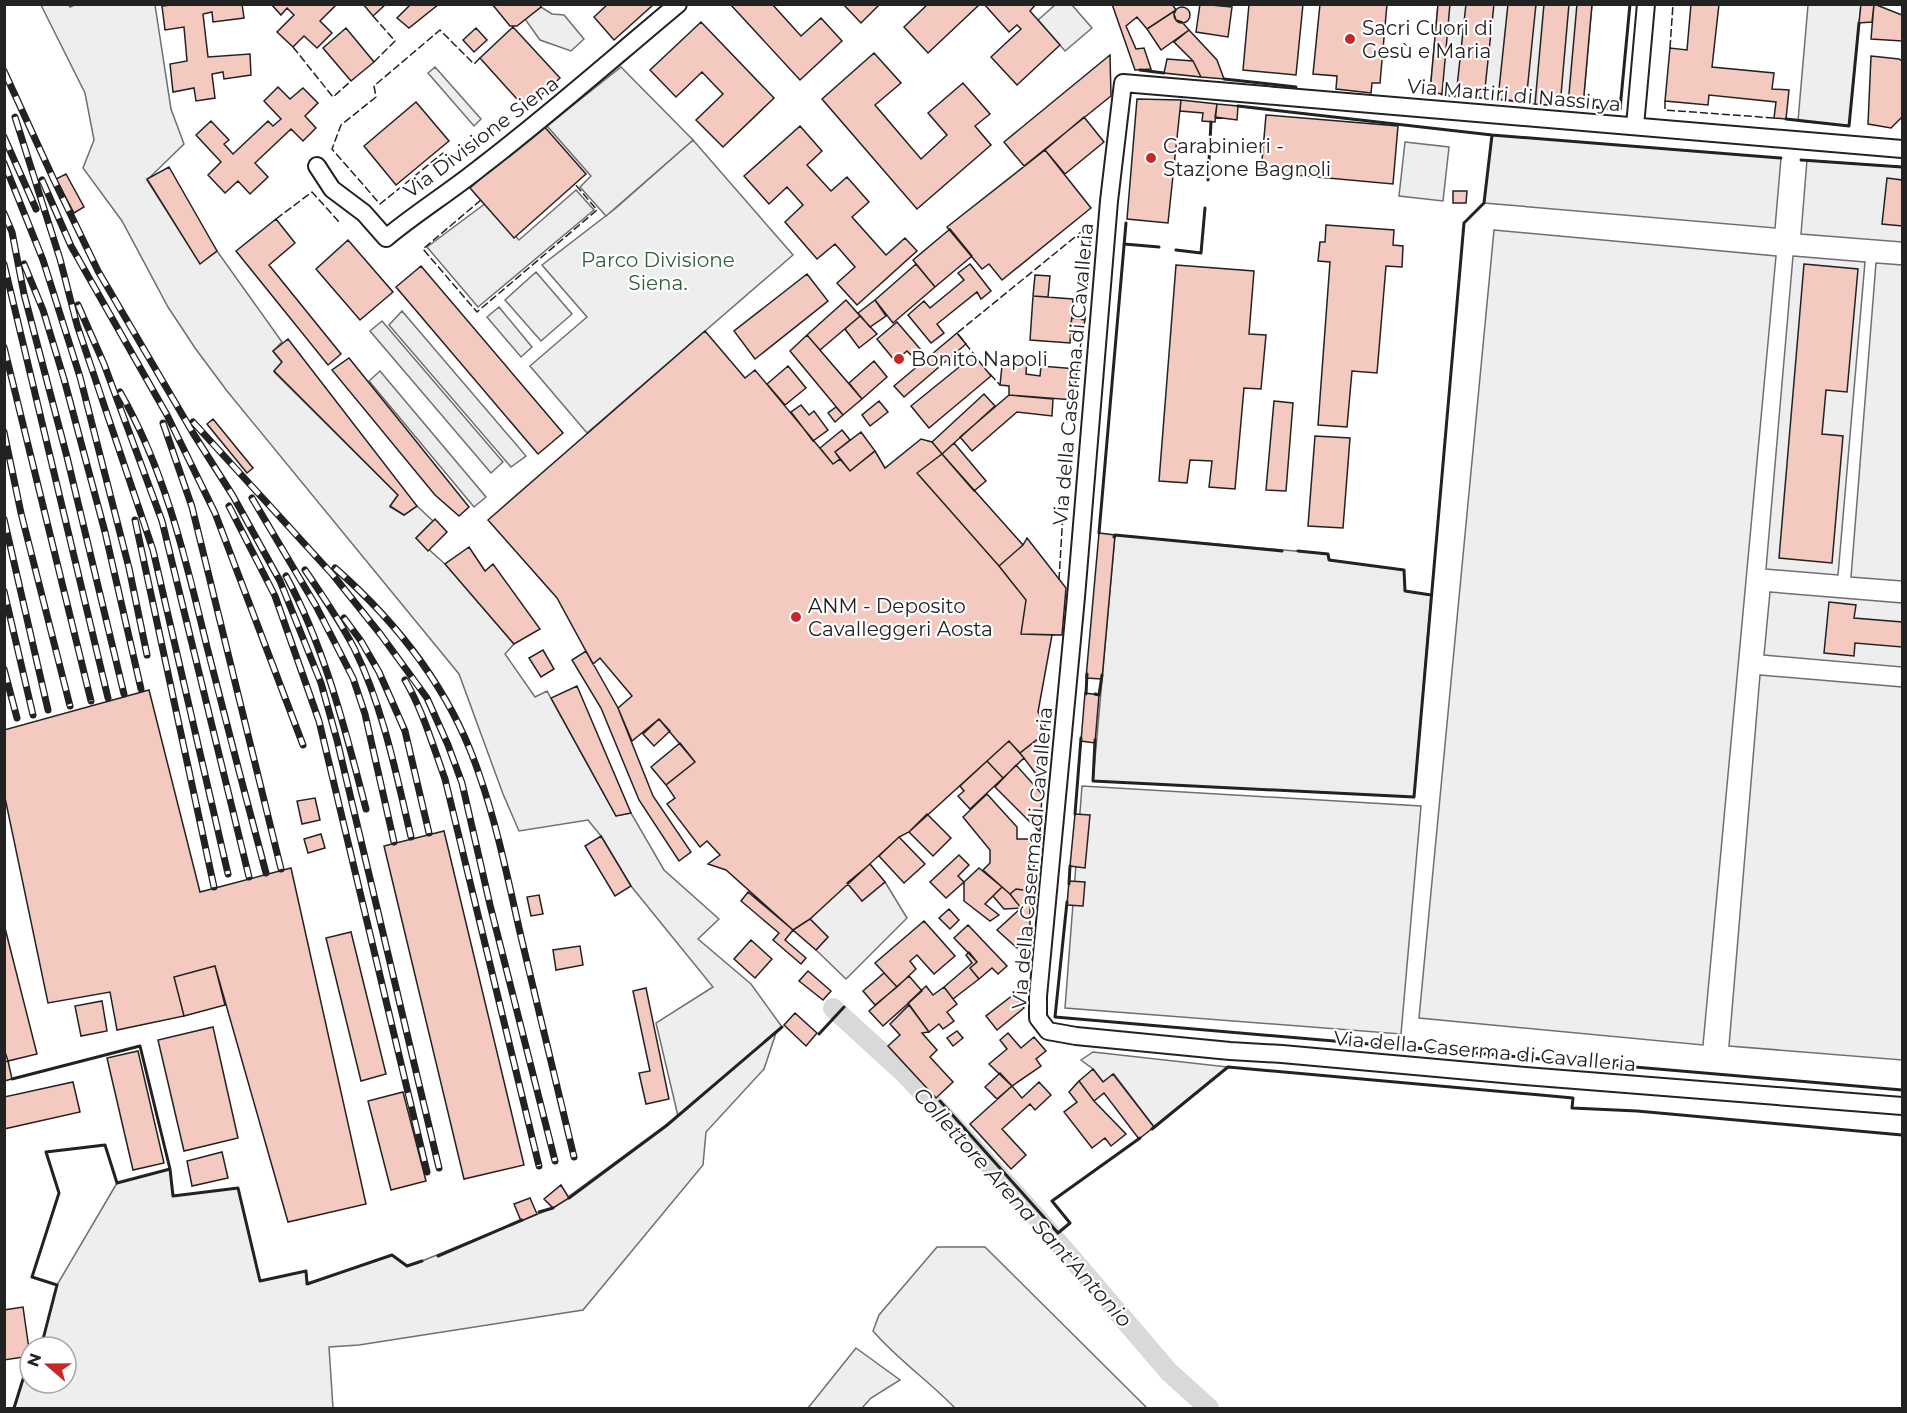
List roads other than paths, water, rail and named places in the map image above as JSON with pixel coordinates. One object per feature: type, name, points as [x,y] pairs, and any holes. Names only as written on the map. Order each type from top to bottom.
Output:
[{"type":"street","name":"Via Divisione Siena","points":[[317,166],[332,189],[364,213],[386,238],[540,121],[678,4]]},
{"type":"street","points":[[1635,126],[1646,4]]},
{"type":"street","name":"Via Martiri di Nassirya","points":[[1122,83],[1902,149]]},
{"type":"street","name":"Via della Caserma di Cavalleria","points":[[1122,83],[1109,201],[1076,597],[1043,928],[1038,1018],[1048,1031],[1076,1036],[1525,1076],[1902,1106]]},
{"type":"waterway","name":"Collettore Arena Sant'Antonio","points":[[833,1008],[904,1073],[1032,1212],[1169,1372],[1209,1408]]},
{"type":"railway","points":[[4,71],[98,271],[193,433],[233,496],[280,581],[321,683],[337,740],[439,1168]]},
{"type":"railway","points":[[15,117],[60,259],[77,325],[153,550],[228,874]]},
{"type":"railway","points":[[4,137],[36,209]]},
{"type":"railway","points":[[4,163],[43,260],[80,377],[129,568],[147,655]]},
{"type":"railway","points":[[42,180],[71,246],[167,415],[215,513],[303,745]]},
{"type":"railway","points":[[4,213],[12,232],[24,294],[67,457],[124,694]]},
{"type":"railway","points":[[4,264],[108,698]]},
{"type":"railway","points":[[24,264],[43,310],[64,379],[105,532],[141,689]]},
{"type":"railway","points":[[78,305],[104,364],[162,521],[249,877]]},
{"type":"railway","points":[[4,347],[91,701]]},
{"type":"railway","points":[[120,392],[150,453],[172,516],[191,581],[266,873]]},
{"type":"railway","points":[[193,422],[333,575],[427,698],[462,783],[490,905],[555,1161]]},
{"type":"railway","points":[[163,423],[192,507],[281,869]]},
{"type":"railway","points":[[4,432],[21,513],[70,706]]},
{"type":"railway","points":[[252,498],[316,606],[353,678],[365,714],[394,842]]},
{"type":"railway","points":[[229,506],[275,596],[319,721],[427,1172]]},
{"type":"railway","points":[[4,519],[48,710]]},
{"type":"railway","points":[[135,520],[214,887]]},
{"type":"railway","points":[[335,568],[381,612],[402,636],[438,688],[468,744],[498,836],[574,1157]]},
{"type":"railway","points":[[305,570],[343,628],[364,670],[388,741],[411,837]]},
{"type":"railway","points":[[286,576],[300,603],[323,660],[342,719],[366,809]]},
{"type":"railway","points":[[4,591],[33,715]]},
{"type":"railway","points":[[344,618],[379,672],[405,731],[429,833]]},
{"type":"railway","points":[[4,669],[17,718]]},
{"type":"railway","points":[[405,680],[422,716],[445,779],[539,1166]]},
{"type":"place","name":"Sacri Cuori di Gesù e Maria","points":[[1350,39]]},
{"type":"place","name":"Carabinieri - Stazione Bagnoli","points":[[1151,158]]},
{"type":"place","name":"Bonito Napoli","points":[[899,359]]},
{"type":"place","name":"ANM - Deposito Cavalleggeri Aosta","points":[[796,617]]},
{"type":"park label","name":"Parco Divisione Siena.","points":[[658,272]]}]
